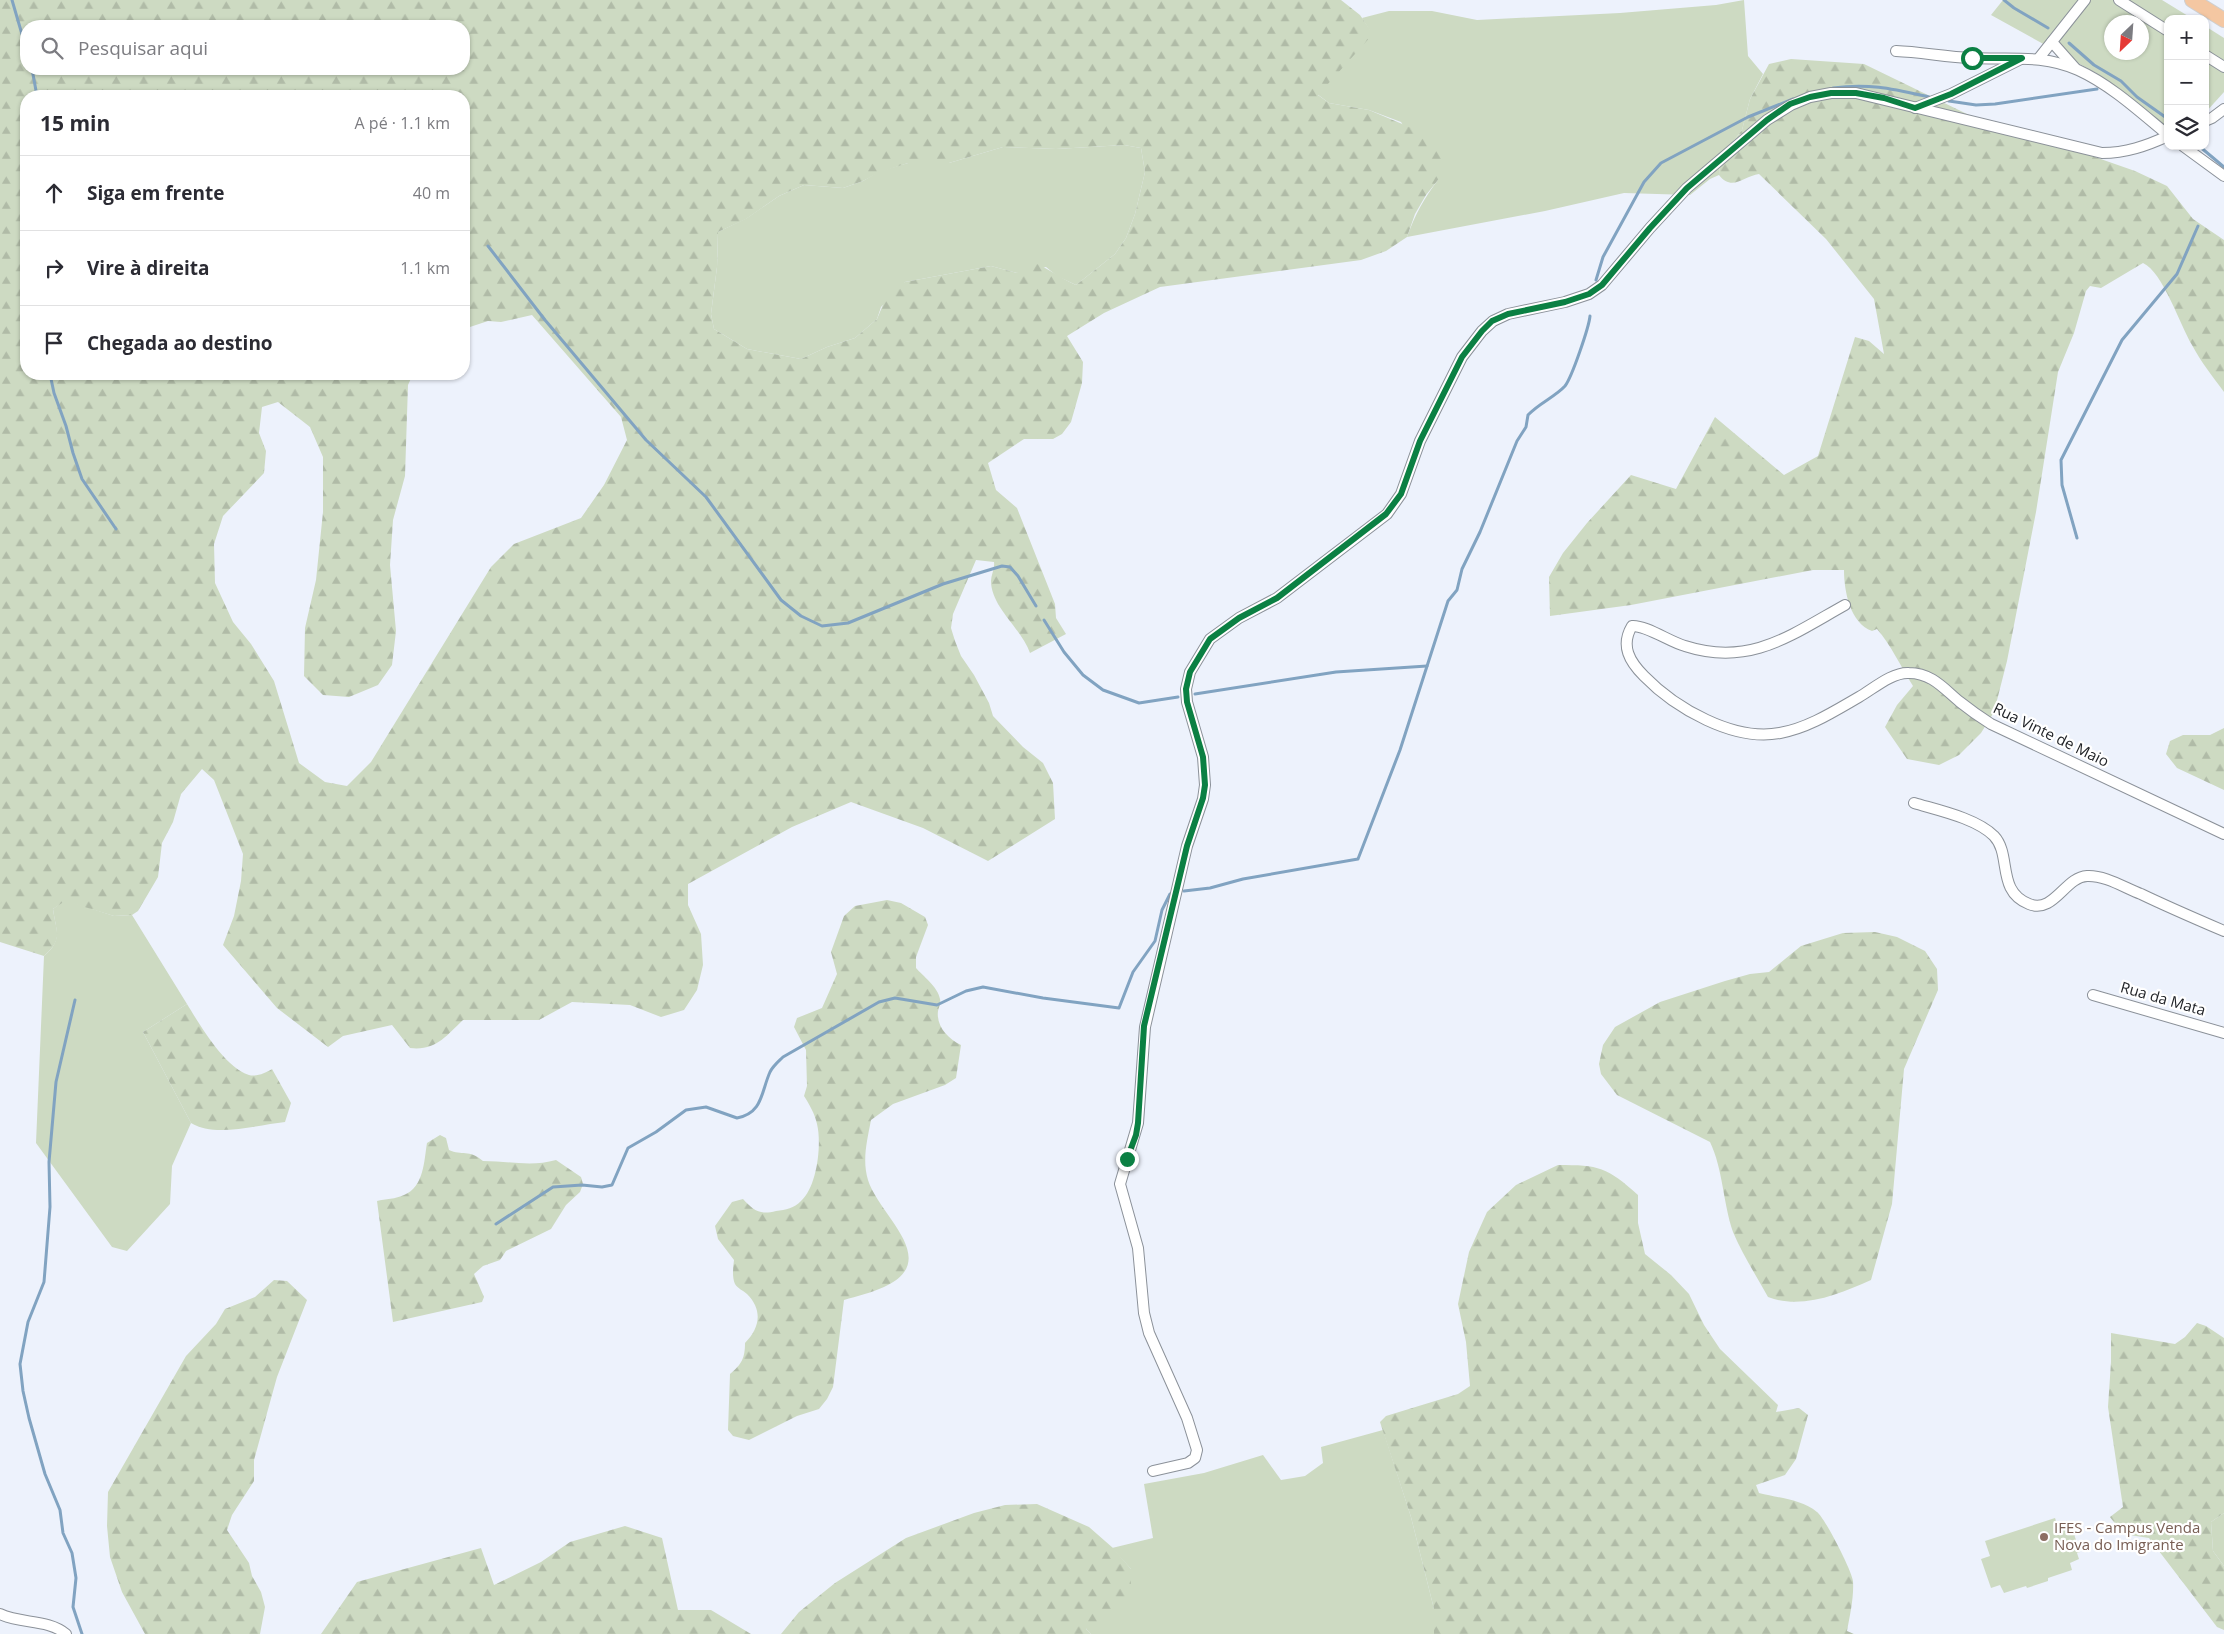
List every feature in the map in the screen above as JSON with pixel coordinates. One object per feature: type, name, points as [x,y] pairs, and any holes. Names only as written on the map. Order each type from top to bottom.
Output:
[{"type":"highway","points":[[2192,0],[2224,20]]},
{"type":"street","points":[[2039,58],[2085,0]]},
{"type":"street","points":[[2119,0],[2164,28]]},
{"type":"street","points":[[2052,42],[2076,69]]},
{"type":"street","points":[[1896,51],[1972,58],[2039,58],[2076,69],[2108,88],[2164,133]]},
{"type":"street","points":[[1915,108],[1951,94],[2022,58]]},
{"type":"street","points":[[2209,58],[2224,67]]},
{"type":"street","points":[[1154,1472],[1188,1463],[1195,1458],[1197,1450],[1187,1418],[1149,1333],[1142,1298],[1138,1248],[1120,1184],[1138,1123],[1144,1026],[1187,846],[1203,798],[1205,785],[1203,757],[1188,709],[1186,689],[1190,672],[1210,639],[1277,598],[1386,514],[1401,494],[1420,441],[1462,357],[1492,321],[1508,314],[1578,298],[1602,285],[1687,188],[1767,120],[1790,104],[1824,94],[1856,93],[1884,98],[1915,108],[2102,153],[2117,153],[2136,149],[2164,138]]},
{"type":"street","points":[[2209,119],[2224,108]]},
{"type":"street","points":[[2188,150],[2224,176]]},
{"type":"street","name":"Rua Vinte de Maio","points":[[1845,605],[1772,644],[1741,653],[1688,647],[1641,627],[1632,626],[1627,637],[1628,654],[1638,669],[1671,700],[1691,712],[1728,728],[1756,734],[1778,734],[1799,728],[1829,714],[1902,673],[1918,674],[1936,681],[1959,701],[1991,724],[2224,834]]},
{"type":"street","points":[[1914,803],[1969,821],[1995,837],[2000,849],[2006,879],[2020,898],[2029,904],[2039,906],[2049,903],[2080,878],[2094,877],[2120,885],[2224,931]]},
{"type":"street","name":"Rua da Mata","points":[[2093,995],[2224,1033]]},
{"type":"street","points":[[0,1614],[21,1622],[55,1627],[66,1634]]},
{"type":"green space","points":[[0,0],[1341,0],[1360,15],[1373,34],[1318,95],[1329,103],[1369,110],[1426,134],[1442,156],[1438,180],[1426,195],[1415,214],[1407,237],[1386,251],[1361,260],[1160,287],[1104,313],[1067,336],[1083,362],[1082,383],[1071,422],[1062,434],[1053,439],[1024,439],[988,463],[996,490],[1017,508],[1055,604],[1056,618],[1066,634],[1030,653],[1021,635],[1001,609],[992,591],[991,581],[994,562],[976,560],[953,614],[951,628],[961,656],[989,703],[993,716],[1023,747],[1043,763],[1053,783],[1055,819],[988,861],[923,828],[851,802],[792,827],[688,884],[688,905],[701,934],[703,965],[697,990],[684,1010],[661,1017],[630,1005],[572,1002],[539,1020],[463,1020],[446,1037],[427,1047],[410,1048],[392,1025],[343,1036],[328,1047],[277,1008],[223,945],[234,916],[241,881],[243,854],[214,780],[202,769],[181,794],[173,822],[162,843],[158,877],[138,911],[132,915],[114,916],[65,901],[53,909],[57,935],[54,945],[44,956],[0,942]],"holes":[[[20,90],[470,90],[470,327],[488,321],[501,322],[532,315],[621,417],[627,440],[604,485],[581,518],[514,544],[491,567],[371,762],[347,786],[325,782],[299,763],[274,681],[251,644],[233,622],[215,583],[214,544],[223,516],[264,473],[266,451],[259,433],[262,407],[278,402],[310,427],[323,457],[323,512],[316,580],[305,628],[304,676],[323,695],[349,697],[378,685],[392,665],[396,631],[390,565],[393,520],[405,476],[408,385],[410,380],[20,380]],[[1124,145],[1141,148],[1145,172],[1135,214],[1126,238],[1115,254],[1076,285],[1030,261],[1017,273],[991,266],[905,282],[890,288],[877,319],[855,338],[827,347],[801,359],[747,349],[714,329],[711,314],[717,267],[718,232],[746,219],[779,196],[804,185],[843,188],[908,163],[949,163],[1003,147],[1056,149]]]},
{"type":"green space","points":[[1744,0],[1748,56],[1763,74],[1750,99],[1742,130],[1720,158],[1719,175],[1710,179],[1690,195],[1624,193],[1545,211],[1407,237],[1420,207],[1438,180],[1401,122],[1369,110],[1329,103],[1317,94],[1372,34],[1362,18],[1389,11],[1432,11],[1477,20],[1620,13],[1716,5]]},
{"type":"green space","points":[[2003,0],[2162,0],[2186,15],[2164,15],[2164,130],[2102,87],[2096,73],[1991,15]]},
{"type":"green space","points":[[2209,29],[2224,38],[2224,92],[2209,109]]},
{"type":"green space","points":[[1791,59],[1864,64],[1969,115],[2135,171],[2167,186],[2193,219],[2224,240],[2224,392],[2207,369],[2187,336],[2164,288],[2150,268],[2143,263],[2101,288],[2090,286],[2086,291],[2074,333],[2058,372],[2036,512],[2007,661],[1994,712],[1981,733],[1959,755],[1939,765],[1907,759],[1885,727],[1897,705],[1913,686],[1877,629],[1872,631],[1864,627],[1853,614],[1845,587],[1844,570],[1813,570],[1631,605],[1550,616],[1549,577],[1563,553],[1587,523],[1631,475],[1676,489],[1715,417],[1784,475],[1818,456],[1855,337],[1869,341],[1884,354],[1874,299],[1826,239],[1759,174],[1733,183],[1724,180],[1719,175],[1720,158],[1742,130],[1750,99],[1769,64]]},
{"type":"green space","points":[[1124,145],[1141,148],[1145,172],[1135,214],[1126,238],[1115,254],[1076,285],[1057,276],[1046,267],[1017,273],[991,266],[905,282],[881,307],[877,319],[855,338],[827,347],[801,359],[747,349],[714,329],[711,314],[717,267],[718,232],[747,218],[779,196],[804,185],[843,188],[863,181],[878,172],[908,163],[949,163],[1003,147],[1056,149]]},
{"type":"green space","points":[[2224,728],[2224,790],[2177,768],[2166,754],[2170,741],[2183,735],[2210,735]]},
{"type":"green space","points":[[65,900],[114,916],[132,915],[187,1004],[143,1032],[191,1123],[172,1166],[170,1204],[127,1251],[112,1247],[36,1143],[44,956],[54,945],[57,935],[53,909]]},
{"type":"green space","points":[[887,900],[901,903],[925,917],[928,925],[916,957],[916,968],[939,995],[938,1017],[941,1027],[947,1036],[961,1045],[956,1078],[945,1085],[893,1104],[871,1120],[865,1158],[866,1173],[874,1194],[902,1237],[908,1251],[908,1264],[901,1276],[884,1287],[844,1300],[833,1387],[819,1409],[797,1416],[749,1440],[733,1436],[728,1430],[730,1374],[742,1360],[745,1343],[754,1331],[758,1319],[756,1306],[747,1294],[735,1284],[733,1275],[734,1260],[718,1239],[715,1226],[732,1202],[743,1199],[761,1212],[786,1209],[793,1207],[801,1201],[811,1186],[817,1165],[818,1132],[815,1117],[804,1096],[807,1086],[806,1050],[794,1027],[797,1018],[822,1008],[837,974],[831,952],[844,916],[855,906]]},
{"type":"green space","points":[[1875,932],[1897,937],[1925,951],[1937,969],[1938,990],[1904,1069],[1892,1204],[1871,1280],[1820,1299],[1794,1302],[1781,1301],[1768,1297],[1733,1232],[1718,1163],[1710,1142],[1617,1095],[1601,1074],[1599,1064],[1603,1045],[1615,1027],[1660,1002],[1750,974],[1769,972],[1801,946],[1843,933]]},
{"type":"green space","points":[[187,1004],[213,1044],[240,1071],[249,1075],[255,1075],[272,1069],[291,1103],[285,1122],[224,1130],[212,1130],[191,1123],[143,1032]]},
{"type":"green space","points":[[440,1135],[446,1138],[449,1150],[474,1155],[483,1161],[538,1163],[556,1160],[581,1177],[583,1184],[580,1192],[566,1205],[551,1229],[506,1251],[500,1260],[483,1266],[474,1274],[484,1297],[482,1302],[393,1322],[377,1201],[401,1196],[416,1186],[422,1173],[427,1143]]},
{"type":"green space","points":[[1558,1165],[1593,1167],[1610,1173],[1638,1195],[1638,1223],[1645,1254],[1671,1275],[1689,1294],[1704,1325],[1720,1349],[1778,1405],[1776,1412],[1799,1408],[1808,1415],[1796,1459],[1785,1475],[1756,1485],[1759,1493],[1804,1504],[1821,1516],[1843,1556],[1853,1581],[1847,1631],[1854,1634],[1434,1634],[1434,1609],[1411,1517],[1380,1422],[1386,1416],[1458,1394],[1470,1386],[1466,1342],[1458,1304],[1469,1252],[1487,1212],[1516,1185]]},
{"type":"green space","points":[[274,1280],[287,1281],[307,1300],[277,1377],[254,1460],[254,1481],[232,1515],[227,1530],[249,1563],[252,1576],[261,1592],[265,1607],[260,1634],[145,1634],[122,1592],[110,1557],[107,1526],[108,1492],[186,1356],[216,1324],[225,1309],[255,1297]]},
{"type":"green space","points":[[2197,1323],[2206,1326],[2224,1338],[2224,1513],[2211,1522],[2213,1551],[2224,1566],[2224,1630],[2217,1627],[2149,1538],[2123,1534],[2110,1517],[2123,1507],[2108,1407],[2111,1333],[2175,1344],[2185,1337]]},
{"type":"green space","points":[[1383,1430],[1411,1517],[1434,1609],[1434,1634],[1091,1634],[1086,1629],[1131,1569],[1112,1548],[1153,1538],[1144,1484],[1204,1473],[1263,1455],[1281,1480],[1305,1476],[1323,1463],[1321,1447]]},
{"type":"green space","points":[[1037,1504],[1089,1527],[1113,1548],[1131,1569],[1131,1589],[1122,1608],[1109,1622],[1086,1629],[1091,1634],[781,1634],[799,1612],[835,1583],[906,1538],[974,1513],[1005,1505]]},
{"type":"green space","points":[[2224,1513],[2224,1566],[2213,1551],[2211,1522]]},
{"type":"green space","points":[[2055,1518],[2059,1529],[2068,1526],[2070,1532],[2073,1531],[2080,1552],[2077,1553],[2079,1559],[2070,1563],[2072,1570],[2027,1588],[2026,1586],[2004,1593],[2000,1585],[1991,1588],[1981,1559],[1990,1556],[1985,1541]]},
{"type":"green space","points":[[625,1526],[662,1538],[678,1610],[711,1610],[751,1634],[321,1634],[357,1582],[481,1548],[494,1585],[541,1562],[570,1542]]},
{"type":"waterway","points":[[12,0],[20,27]]},
{"type":"waterway","points":[[2004,0],[2048,28]]},
{"type":"waterway","points":[[2069,43],[2094,65],[2121,81],[2137,97],[2164,116]]},
{"type":"waterway","points":[[33,75],[36,90]]},
{"type":"waterway","points":[[1833,88],[1859,86],[1893,89],[1929,97]]},
{"type":"waterway","points":[[1949,101],[1976,105],[1995,104],[2097,89]]},
{"type":"waterway","points":[[1596,280],[1603,257],[1644,182],[1661,163],[1748,117],[1793,99]]},
{"type":"waterway","points":[[2204,150],[2224,167]]},
{"type":"waterway","points":[[2077,538],[2062,485],[2061,460],[2122,340],[2177,274],[2198,226]]},
{"type":"waterway","points":[[488,246],[545,320],[646,440],[706,497],[781,600],[801,616],[822,626],[848,623],[943,584],[1002,566],[1010,567],[1018,576],[1036,606]]},
{"type":"waterway","points":[[1184,891],[1210,888],[1243,879],[1358,859],[1400,750],[1448,601],[1457,590],[1462,569],[1480,532],[1517,441],[1526,427],[1528,415],[1565,386],[1580,352],[1590,316]]},
{"type":"waterway","points":[[51,380],[82,479],[116,529]]},
{"type":"waterway","points":[[1044,620],[1064,652],[1083,675],[1103,690],[1139,703],[1178,697]]},
{"type":"waterway","points":[[1195,694],[1336,672],[1427,666]]},
{"type":"waterway","points":[[496,1224],[553,1187],[582,1185],[602,1187],[612,1185],[628,1148],[656,1132],[686,1110],[706,1107],[737,1118],[752,1112],[760,1101],[770,1072],[783,1057],[879,1002],[895,998],[937,1005],[966,991],[983,987],[1043,998],[1119,1008],[1133,972],[1155,941],[1162,910],[1170,894]]},
{"type":"waterway","points":[[75,1000],[56,1082],[49,1162],[50,1207],[44,1282],[28,1322],[20,1364],[29,1418],[45,1474],[60,1510],[63,1533],[72,1553],[76,1578],[73,1607],[82,1634]]},
{"type":"place","name":"IFES - Campus Venda Nova do Imigrante","points":[[2044,1537]]},
{"type":"route","points":[[1127,1159],[1136,1135],[1138,1123],[1144,1026],[1168,933],[1187,846],[1203,798],[1205,785],[1203,757],[1187,702],[1186,689],[1190,672],[1210,639],[1239,618],[1277,598],[1386,514],[1401,494],[1420,441],[1462,357],[1492,321],[1508,314],[1578,298],[1589,294],[1602,285],[1673,202],[1700,175],[1767,120],[1790,104],[1810,97],[1831,93],[1856,93],[1884,98],[1915,108],[1951,94],[2022,58],[1972,58]]}]
